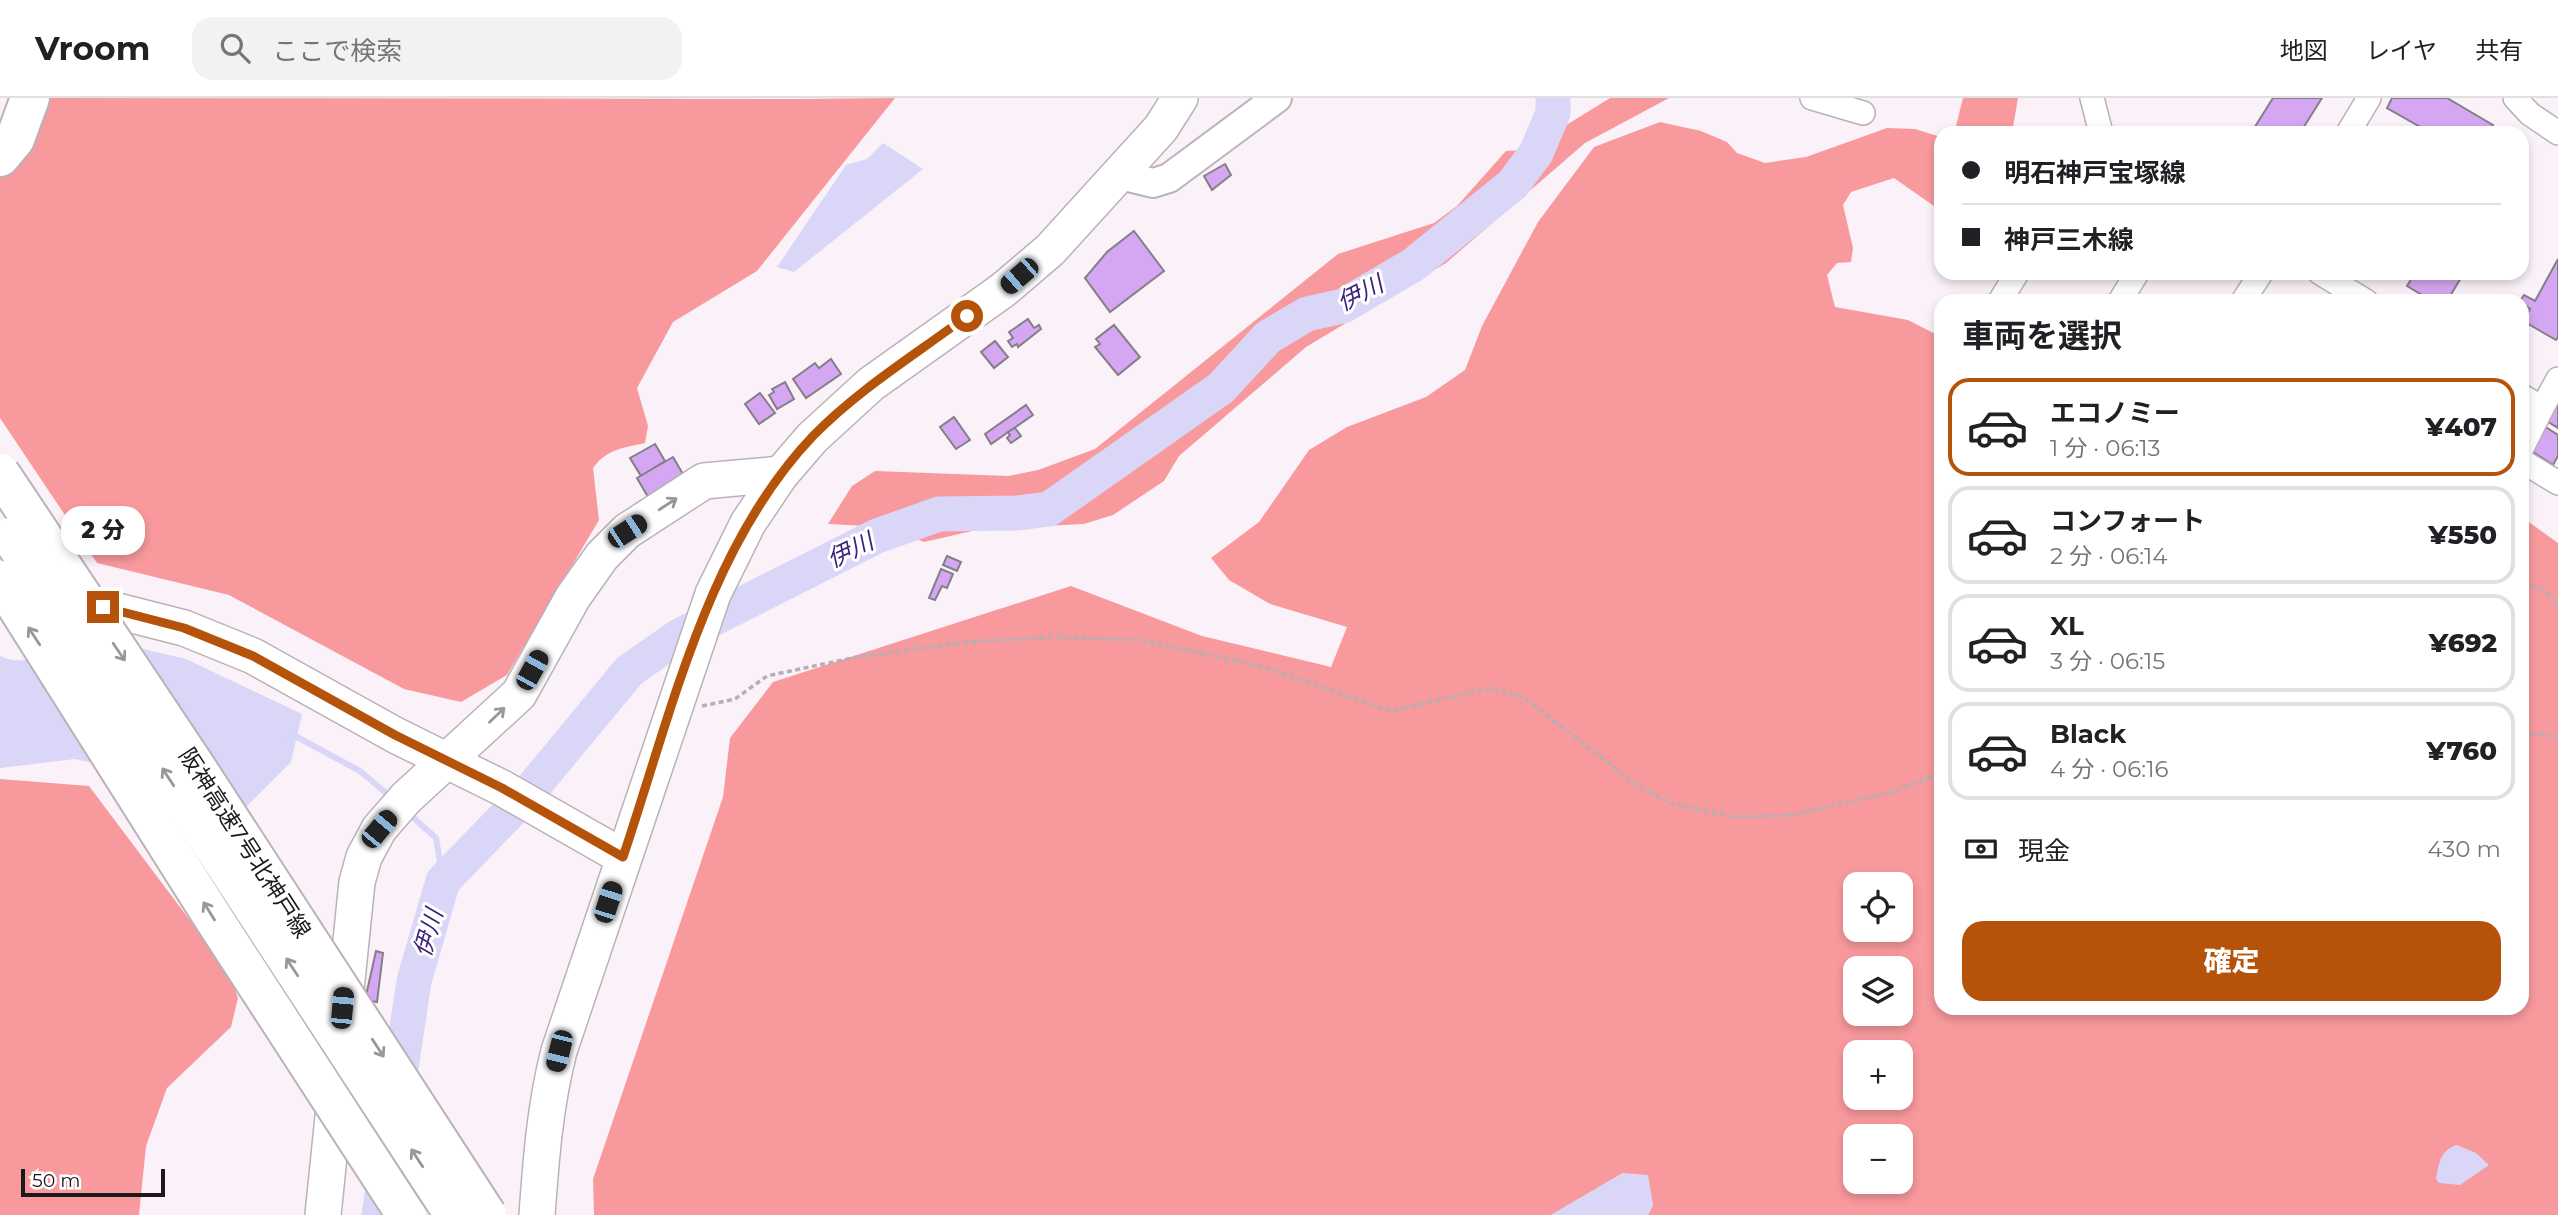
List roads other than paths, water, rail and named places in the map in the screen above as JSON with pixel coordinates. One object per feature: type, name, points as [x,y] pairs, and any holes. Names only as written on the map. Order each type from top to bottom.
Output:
[{"type":"highway","points":[[8,148],[30,98]]},
{"type":"highway","points":[[0,472],[59,596]]},
{"type":"highway","name":"阪神高速7号北神戸線","points":[[0,472],[488,1215]]},
{"type":"highway","name":"阪神高速7号北神戸線","points":[[0,521],[454,1215]]},
{"type":"highway","points":[[0,579],[212,916],[406,1215]]},
{"type":"main road","points":[[1116,174],[1155,98]]},
{"type":"main road","points":[[537,1215],[542,1148],[552,1080],[685,672],[713,594],[748,523],[780,474],[825,424],[871,384],[1003,290],[1049,250],[1161,128],[1180,98]]},
{"type":"main road","points":[[323,1215],[357,882],[364,857],[379,829],[406,798],[519,694],[573,597],[602,556],[627,531],[704,481],[780,474]]},
{"type":"main road","points":[[0,579],[184,628],[253,656],[447,762],[502,788],[623,857]]},
{"type":"street","points":[[1116,174],[1153,183],[1169,178],[1278,98]]},
{"type":"street","points":[[1812,98],[1863,113]]},
{"type":"street","points":[[2092,98],[2100,126]]},
{"type":"street","points":[[2352,126],[2369,98]]},
{"type":"street","points":[[2515,98],[2530,114],[2558,134]]},
{"type":"street","points":[[2331,280],[2354,294]]},
{"type":"street","points":[[2532,402],[2558,379]]},
{"type":"street","points":[[2529,465],[2558,483]]},
{"type":"water","points":[[883,143],[923,169],[794,272],[777,267],[846,165],[867,159]]},
{"type":"water","points":[[89,636],[186,659],[302,714],[291,762],[237,816],[104,765],[75,759],[0,768],[0,656],[11,660],[34,659]]},
{"type":"water","points":[[2457,1145],[2476,1153],[2489,1165],[2460,1185],[2439,1183],[2436,1179],[2441,1158],[2447,1150]]},
{"type":"water","points":[[1623,1173],[1648,1175],[1653,1205],[1648,1215],[1551,1215]]},
{"type":"waterway","name":"伊川","points":[[379,1215],[414,981],[443,881],[529,792],[629,671],[679,636],[877,536],[939,514],[1018,513],[1049,509],[1221,388],[1268,337],[1307,314],[1343,306],[1413,265],[1513,184],[1536,153],[1553,113],[1553,98]]},
{"type":"waterway","points":[[289,740],[297,737],[360,771],[392,798]]},
{"type":"waterway","points":[[408,813],[436,838],[443,881]]}]
